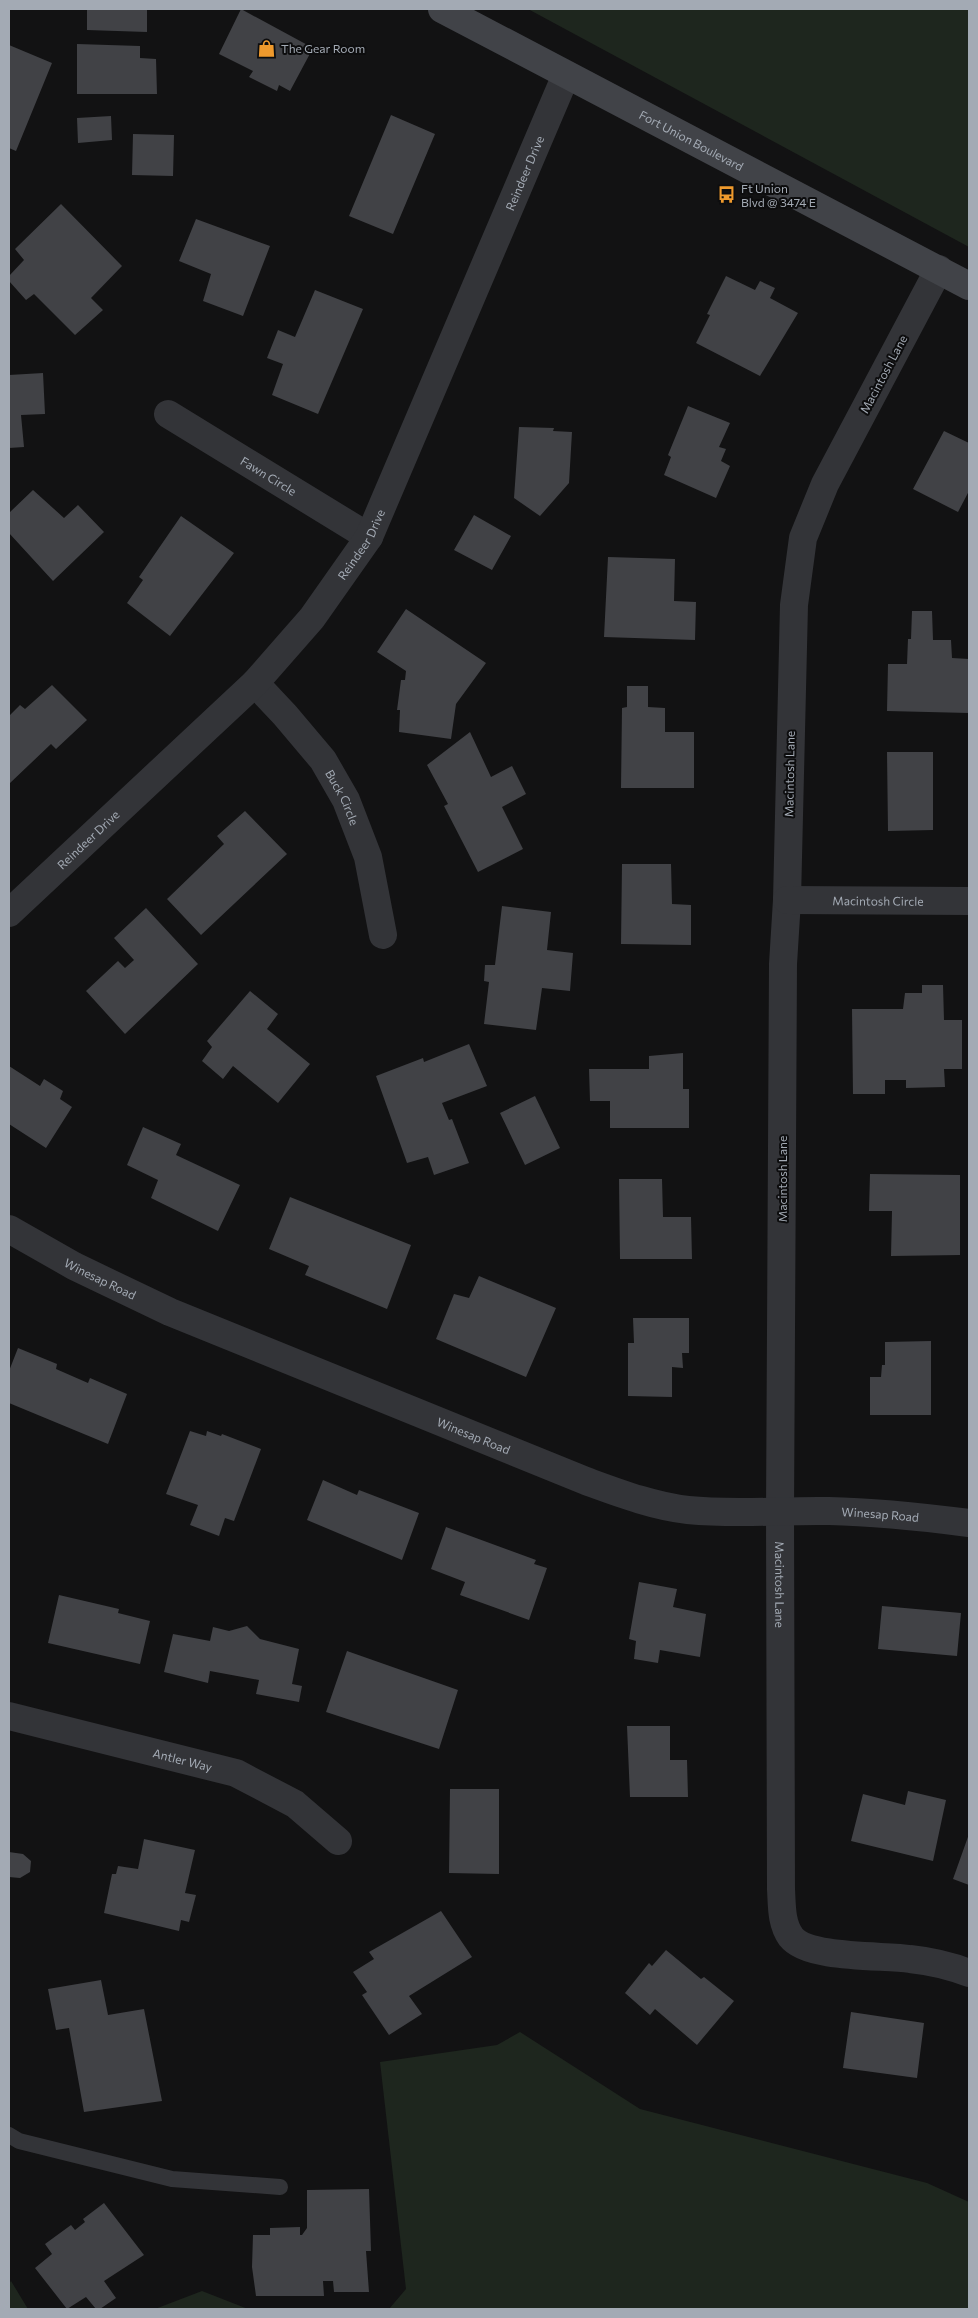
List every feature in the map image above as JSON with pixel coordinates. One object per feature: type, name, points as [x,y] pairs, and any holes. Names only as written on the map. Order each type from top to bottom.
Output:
[{"type":"main road","name":"Fort Union Boulevard","points":[[442,9],[566,76],[969,286]]},
{"type":"street","name":"Reindeer Drive","points":[[9,913],[255,683],[312,618],[369,537],[566,76]]},
{"type":"street","name":"Macintosh Lane","points":[[939,269],[825,484],[803,538],[794,604],[787,900],[783,974],[780,1513],[781,1889],[785,1926],[793,1939],[806,1946],[825,1951],[910,1959],[969,1973]]},
{"type":"street","name":"Fawn Circle","points":[[168,414],[369,537]]},
{"type":"street","name":"Buck Circle","points":[[255,683],[323,760],[346,800],[368,856],[383,935]]},
{"type":"street","name":"Macintosh Circle","points":[[787,900],[969,901]]},
{"type":"street","name":"Winesap Road","points":[[9,1229],[74,1266],[170,1312],[629,1497],[687,1510],[738,1513],[829,1511],[901,1514],[969,1523]]},
{"type":"street","name":"Antler Way","points":[[9,1716],[236,1773],[295,1804],[338,1841]]},
{"type":"lane","points":[[9,2135],[19,2141],[172,2179],[280,2187]]},
{"type":"shaded area","points":[[528,9],[969,9],[969,247]]},
{"type":"shaded area","points":[[520,2032],[640,2109],[927,2183],[969,2202],[969,2309],[389,2309],[406,2289],[380,2062],[497,2045]]},
{"type":"shaded area","points":[[11,2281],[28,2309],[9,2309],[9,2284]]},
{"type":"shaded area","points":[[202,2291],[248,2309],[155,2309]]},
{"type":"building","points":[[87,9],[147,9],[147,32],[87,30]]},
{"type":"building","points":[[241,9],[313,48],[290,91],[279,85],[277,91],[249,77],[253,71],[219,54]]},
{"type":"building","points":[[77,44],[140,46],[140,58],[156,59],[157,94],[77,94]]},
{"type":"building","points":[[9,45],[52,63],[16,151],[9,148]]},
{"type":"building","points":[[391,115],[435,134],[393,234],[349,216]]},
{"type":"building","points":[[111,116],[112,140],[78,143],[77,118]]},
{"type":"building","points":[[133,134],[174,135],[173,176],[132,175]]},
{"type":"building","points":[[61,204],[122,266],[91,298],[103,310],[75,335],[34,294],[26,300],[9,281],[9,276],[24,260],[15,249]]},
{"type":"building","points":[[196,219],[270,246],[243,316],[203,301],[211,274],[179,261]]},
{"type":"building","points":[[726,276],[755,290],[760,281],[775,288],[770,298],[798,313],[760,376],[696,343],[710,315],[707,314]]},
{"type":"building","points":[[315,290],[363,309],[318,414],[272,395],[283,364],[267,358],[278,330],[295,337]]},
{"type":"building","points":[[43,373],[45,414],[21,415],[24,447],[9,448],[9,375]]},
{"type":"building","points":[[688,406],[730,423],[719,447],[726,449],[721,461],[730,466],[716,498],[664,475],[671,457],[668,455]]},
{"type":"building","points":[[519,427],[554,428],[553,431],[572,432],[569,483],[540,516],[514,498]]},
{"type":"building","points":[[944,431],[969,443],[969,491],[958,512],[913,489]]},
{"type":"building","points":[[33,490],[64,518],[78,505],[104,532],[53,581],[9,533],[9,513]]},
{"type":"building","points":[[474,515],[511,536],[492,570],[454,550]]},
{"type":"building","points":[[181,516],[234,553],[170,636],[127,603],[143,580],[139,577]]},
{"type":"building","points":[[608,557],[675,559],[674,601],[696,602],[695,640],[604,637]]},
{"type":"building","points":[[406,609],[486,663],[456,704],[451,739],[399,732],[400,710],[397,710],[401,680],[405,680],[406,671],[377,652]]},
{"type":"building","points":[[912,611],[932,611],[933,640],[951,640],[952,658],[969,659],[969,713],[887,711],[888,664],[907,664],[908,639],[911,639]]},
{"type":"building","points":[[52,685],[87,720],[56,749],[51,744],[9,784],[9,716],[20,705],[25,709]]},
{"type":"building","points":[[627,686],[648,686],[648,707],[665,708],[665,732],[694,732],[694,788],[621,788],[622,708],[627,707]]},
{"type":"building","points":[[470,732],[491,777],[512,766],[526,794],[502,807],[523,849],[478,872],[444,806],[448,804],[427,765]]},
{"type":"building","points":[[887,752],[933,752],[933,830],[888,831]]},
{"type":"building","points":[[245,811],[287,854],[201,935],[167,899],[224,844],[217,836]]},
{"type":"building","points":[[622,864],[671,864],[672,904],[691,905],[691,945],[621,944]]},
{"type":"building","points":[[502,906],[551,912],[547,950],[573,953],[570,991],[542,988],[536,1030],[484,1024],[489,982],[484,981],[485,965],[495,965]]},
{"type":"building","points":[[146,908],[198,964],[125,1034],[86,991],[118,961],[125,968],[134,960],[114,938]]},
{"type":"building","points":[[922,985],[943,985],[944,1020],[962,1020],[962,1069],[944,1069],[945,1087],[906,1088],[906,1080],[885,1080],[885,1094],[853,1094],[852,1009],[903,1009],[905,993],[922,993]]},
{"type":"building","points":[[250,991],[278,1014],[267,1029],[310,1064],[278,1103],[233,1066],[223,1079],[202,1061],[212,1047],[207,1041]]},
{"type":"building","points":[[469,1044],[487,1086],[442,1103],[449,1120],[452,1119],[469,1163],[434,1175],[428,1157],[407,1163],[376,1076],[423,1058],[424,1062]]},
{"type":"building","points":[[683,1053],[683,1089],[689,1089],[689,1128],[610,1128],[610,1101],[590,1101],[589,1069],[649,1069],[649,1056]]},
{"type":"building","points":[[9,1066],[40,1086],[44,1079],[63,1091],[60,1099],[72,1107],[46,1148],[9,1124]]},
{"type":"building","points":[[535,1096],[560,1148],[525,1165],[500,1113]]},
{"type":"building","points":[[143,1127],[181,1144],[176,1155],[240,1185],[218,1231],[151,1198],[158,1180],[127,1165]]},
{"type":"building","points":[[870,1174],[960,1175],[960,1255],[891,1256],[892,1211],[869,1211]]},
{"type":"building","points":[[619,1179],[662,1179],[663,1217],[691,1217],[692,1259],[620,1259]]},
{"type":"building","points":[[290,1197],[411,1245],[387,1309],[305,1275],[309,1266],[269,1249]]},
{"type":"building","points":[[479,1276],[556,1308],[526,1377],[436,1339],[454,1294],[469,1298]]},
{"type":"building","points":[[633,1318],[689,1318],[689,1353],[682,1353],[683,1368],[672,1367],[672,1397],[628,1396],[628,1343],[634,1343]]},
{"type":"building","points":[[931,1341],[931,1415],[870,1415],[870,1377],[881,1377],[882,1365],[885,1365],[885,1342]]},
{"type":"building","points":[[18,1348],[57,1364],[56,1369],[88,1383],[90,1378],[127,1394],[108,1444],[9,1403],[9,1371]]},
{"type":"building","points":[[190,1431],[206,1436],[207,1431],[221,1436],[222,1434],[261,1449],[234,1521],[225,1518],[219,1536],[190,1525],[198,1505],[166,1494]]},
{"type":"building","points":[[323,1480],[357,1495],[359,1490],[419,1513],[402,1560],[307,1520]]},
{"type":"building","points":[[446,1527],[536,1560],[534,1564],[547,1568],[529,1620],[460,1595],[465,1582],[431,1569]]},
{"type":"building","points":[[639,1582],[677,1589],[673,1607],[706,1614],[700,1657],[660,1650],[658,1663],[634,1659],[636,1641],[629,1639]]},
{"type":"building","points":[[59,1595],[119,1609],[118,1613],[150,1621],[140,1664],[48,1643]]},
{"type":"building","points":[[882,1606],[961,1613],[957,1656],[878,1649]]},
{"type":"building","points":[[247,1626],[260,1639],[299,1649],[292,1684],[302,1686],[299,1702],[256,1694],[259,1680],[210,1671],[208,1683],[164,1672],[173,1634],[210,1641],[213,1627],[229,1631]]},
{"type":"building","points":[[347,1651],[458,1690],[439,1749],[326,1712]]},
{"type":"building","points":[[627,1726],[670,1726],[670,1760],[687,1760],[688,1797],[630,1797]]},
{"type":"building","points":[[450,1789],[499,1789],[499,1874],[449,1873]]},
{"type":"building","points":[[908,1791],[946,1800],[933,1861],[851,1841],[863,1794],[905,1805]]},
{"type":"building","points":[[969,1834],[969,1885],[953,1879]]},
{"type":"building","points":[[144,1839],[195,1850],[185,1893],[196,1895],[189,1922],[181,1920],[179,1931],[104,1913],[112,1874],[116,1874],[118,1866],[138,1869]]},
{"type":"building","points":[[9,1852],[23,1854],[31,1861],[30,1872],[20,1878],[9,1877]]},
{"type":"building","points":[[441,1911],[472,1957],[409,1996],[422,2014],[389,2035],[362,1995],[367,1992],[353,1972],[374,1959],[369,1952]]},
{"type":"building","points":[[666,1950],[701,1979],[704,1977],[734,2001],[697,2045],[655,2009],[650,2015],[625,1993],[649,1963],[652,1966]]},
{"type":"building","points":[[101,1980],[108,2015],[144,2009],[162,2101],[84,2112],[69,2028],[56,2030],[48,1989]]},
{"type":"building","points":[[851,2012],[924,2023],[917,2078],[843,2068]]},
{"type":"building","points":[[369,2189],[371,2251],[366,2251],[369,2292],[334,2292],[333,2281],[323,2281],[324,2296],[256,2296],[252,2267],[253,2235],[270,2235],[270,2228],[300,2227],[300,2235],[302,2235],[307,2228],[307,2190]]},
{"type":"building","points":[[104,2203],[144,2255],[104,2281],[116,2298],[100,2309],[96,2309],[86,2297],[67,2309],[35,2268],[52,2254],[45,2244],[71,2225],[75,2230],[85,2222],[83,2219]]},
{"type":"place","name":"The Gear Room","points":[[267,48]]},
{"type":"place","name":"Ft Union Blvd @ 3474 E","points":[[727,195]]}]
